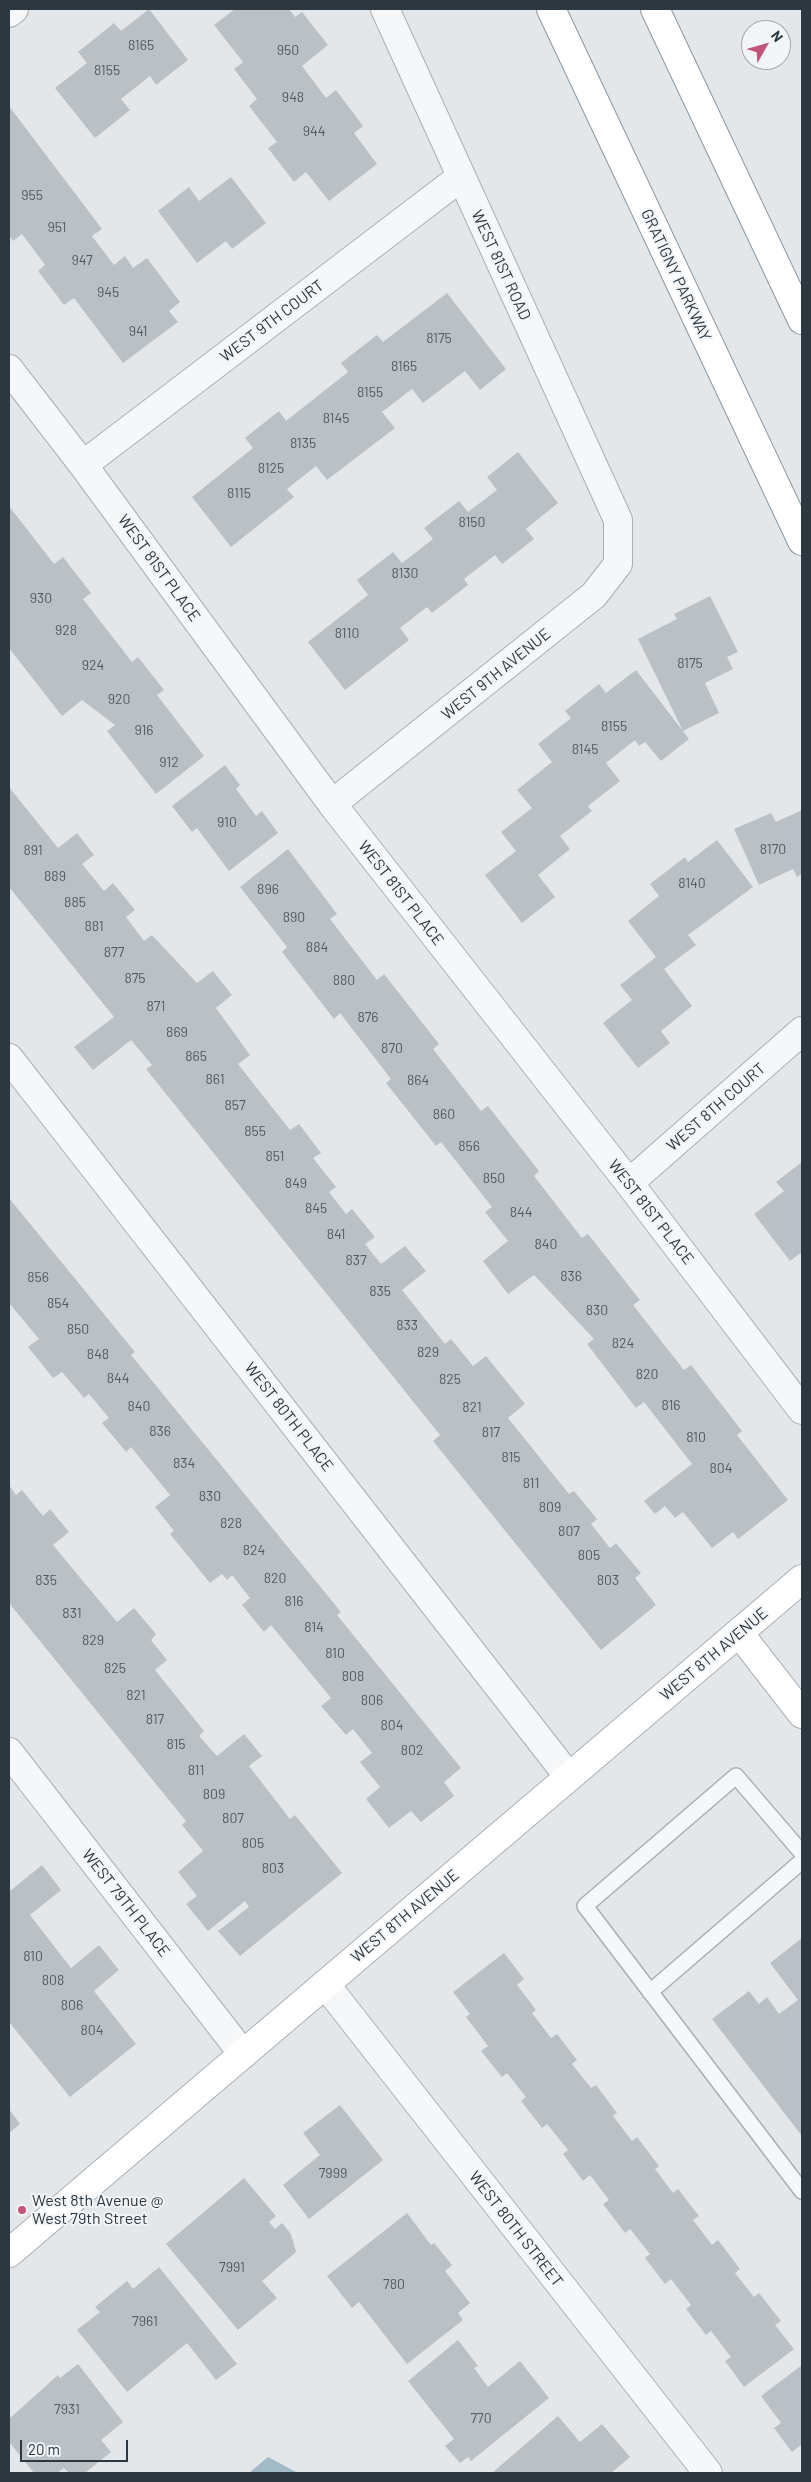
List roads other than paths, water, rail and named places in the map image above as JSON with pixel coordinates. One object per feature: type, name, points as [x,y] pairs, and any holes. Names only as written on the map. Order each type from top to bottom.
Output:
[{"type":"main road","name":"GRATIGNY PARKWAY","points":[[551,9],[802,542]]},
{"type":"main road","points":[[655,9],[802,320]]},
{"type":"main road","name":"WEST 8TH AVENUE","points":[[9,2253],[802,1579]]},
{"type":"main road","points":[[739,1633],[802,1714]]},
{"type":"street","points":[[9,13],[14,9]]},
{"type":"street","name":"WEST 81ST ROAD","points":[[385,9],[618,520]]},
{"type":"street","name":"WEST 9TH COURT","points":[[83,465],[461,177]]},
{"type":"street","name":"WEST 81ST PLACE","points":[[9,369],[83,465],[332,804],[629,1183],[802,1410]]},
{"type":"street","name":"WEST 9TH AVENUE","points":[[332,804],[594,595],[618,564],[618,520]]},
{"type":"street","name":"WEST 8TH COURT","points":[[629,1183],[802,1031]]},
{"type":"street","name":"WEST 80TH PLACE","points":[[9,1058],[569,1777]]},
{"type":"street","name":"WEST 79TH PLACE","points":[[9,1752],[243,2054]]},
{"type":"street","name":"WEST 80TH STREET","points":[[325,1984],[708,2473]]},
{"type":"lane","points":[[802,1853],[736,1776],[585,1906],[802,2190]]},
{"type":"lane","points":[[650,1992],[802,1861]]},
{"type":"water","points":[[268,2457],[298,2473],[249,2473]]},
{"type":"place","name":"West 8th Avenue @ West 79th Street","points":[[22,2210]]}]
